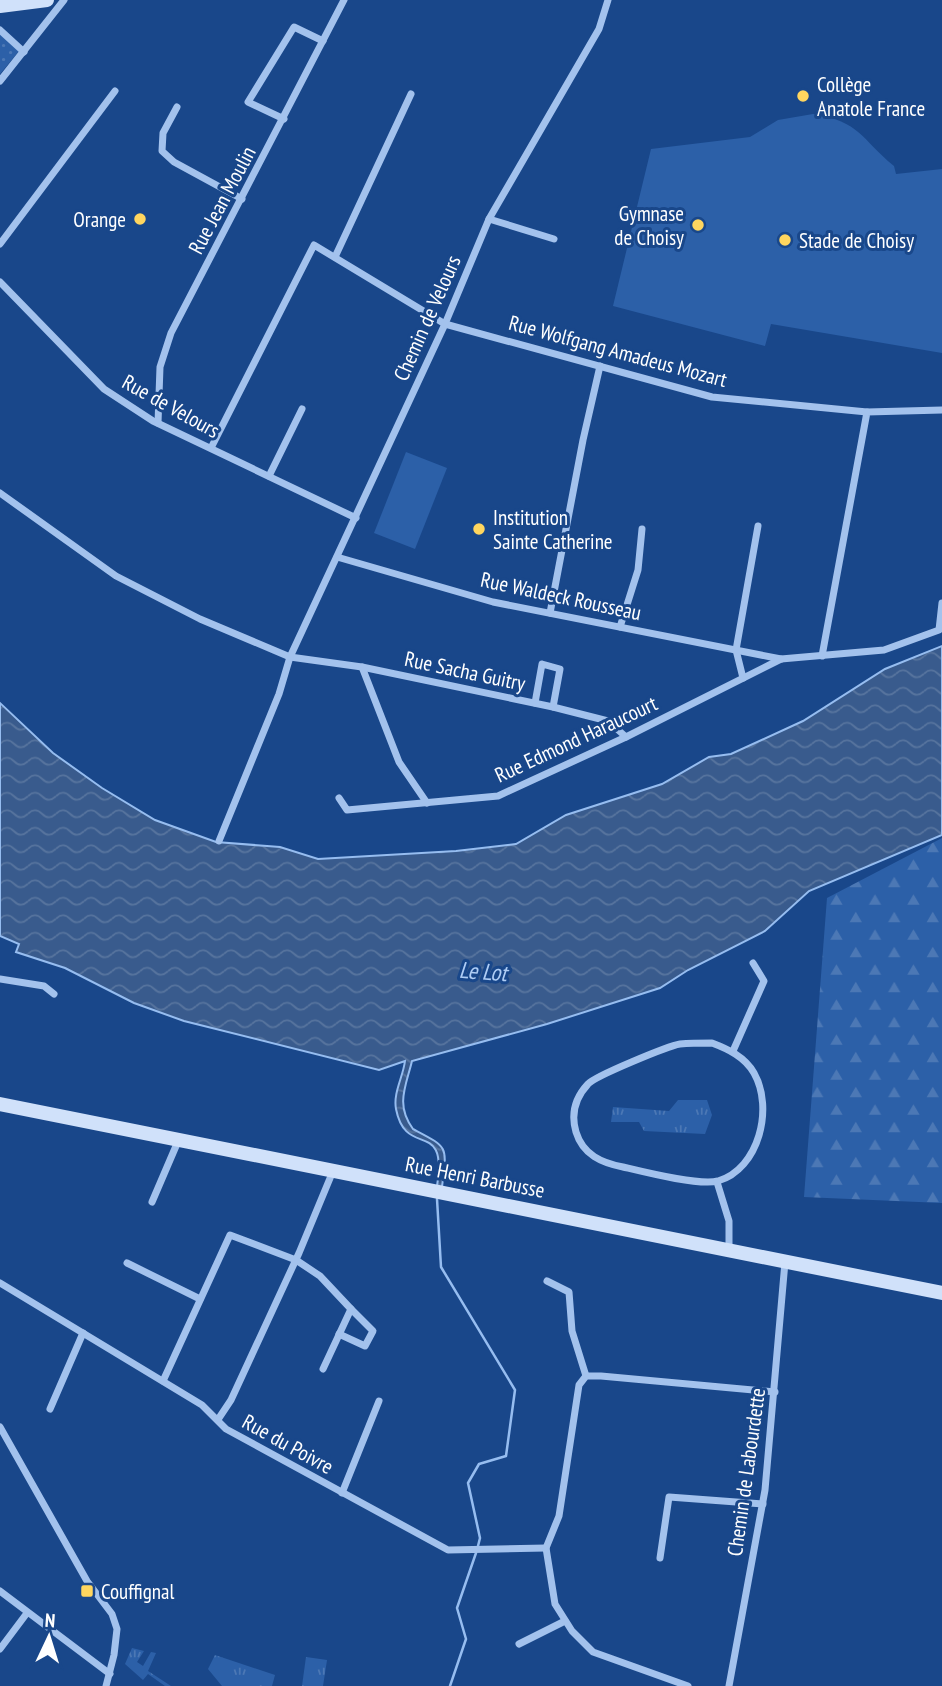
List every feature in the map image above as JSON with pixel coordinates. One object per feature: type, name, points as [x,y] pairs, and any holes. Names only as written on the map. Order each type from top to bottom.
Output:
[{"type":"main road","points":[[0,6],[47,0]]},
{"type":"main road","name":"Rue Henri Barbusse","points":[[0,1104],[942,1293]]},
{"type":"street","points":[[0,81],[64,0]]},
{"type":"street","name":"Rue Jean Moulin","points":[[158,423],[160,367],[171,333],[344,0]]},
{"type":"street","name":"Chemin de Velours","points":[[219,841],[279,694],[290,657],[445,324],[489,219],[599,29],[607,3]]},
{"type":"street","points":[[284,119],[248,102],[294,27],[323,41]]},
{"type":"street","points":[[0,30],[24,52]]},
{"type":"street","points":[[0,243],[115,91]]},
{"type":"street","points":[[335,257],[411,94]]},
{"type":"street","points":[[177,107],[163,133],[162,151],[174,162],[242,199]]},
{"type":"street","points":[[489,219],[554,239]]},
{"type":"street","name":"Rue Wolfgang Amadeus Mozart","points":[[211,448],[314,244],[445,324],[712,397],[867,412],[942,410]]},
{"type":"street","name":"Rue de Velours","points":[[0,282],[104,389],[158,423],[356,518]]},
{"type":"street","points":[[550,613],[600,366]]},
{"type":"street","points":[[269,476],[302,409]]},
{"type":"street","points":[[822,656],[867,412]]},
{"type":"street","name":"Rue Sacha Guitry","points":[[0,493],[116,576],[200,619],[290,657],[362,667],[554,707],[608,721],[626,737]]},
{"type":"street","points":[[743,678],[736,650],[758,526]]},
{"type":"street","points":[[620,627],[638,570],[642,529]]},
{"type":"street","name":"Rue Waldeck Rousseau","points":[[337,557],[493,602],[781,659]]},
{"type":"street","name":"Rue Edmond Haraucourt","points":[[339,798],[347,810],[498,796],[626,737],[781,659],[884,650],[939,631],[942,603]]},
{"type":"street","points":[[534,703],[542,664],[561,669],[554,707]]},
{"type":"street","points":[[362,667],[399,762],[426,803]]},
{"type":"street","points":[[733,1051],[764,981],[753,963]]},
{"type":"street","points":[[0,979],[44,986],[54,993]]},
{"type":"street","points":[[712,1043],[733,1051],[754,1074],[761,1103],[759,1135],[750,1158],[717,1182],[673,1178],[600,1162],[579,1144],[572,1120],[576,1102],[589,1082],[678,1044],[712,1043]]},
{"type":"street","points":[[152,1202],[179,1139]]},
{"type":"street","points":[[219,1418],[231,1400],[296,1260],[333,1170]]},
{"type":"street","points":[[717,1182],[729,1221],[729,1249]]},
{"type":"street","points":[[163,1381],[230,1235],[296,1260],[320,1276],[373,1331],[365,1346],[339,1334]]},
{"type":"street","name":"Chemin de Labourdette","points":[[729,1686],[763,1504],[785,1262]]},
{"type":"street","points":[[127,1263],[200,1299]]},
{"type":"street","points":[[547,1282],[569,1292],[572,1331],[586,1376]]},
{"type":"street","name":"Rue du Poivre","points":[[0,1283],[163,1381],[219,1418],[226,1429],[448,1550],[546,1548]]},
{"type":"street","points":[[323,1369],[351,1309]]},
{"type":"street","points":[[50,1409],[83,1333]]},
{"type":"street","points":[[586,1376],[775,1392]]},
{"type":"street","points":[[586,1376],[579,1385],[559,1516],[546,1548],[555,1604],[593,1652],[688,1686]]},
{"type":"street","points":[[342,1493],[379,1401]]},
{"type":"street","points":[[0,1427],[87,1581],[112,1614],[117,1629],[106,1686]]},
{"type":"street","points":[[660,1558],[669,1497],[763,1504]]},
{"type":"street","points":[[0,1591],[110,1674]]},
{"type":"street","points":[[0,1649],[27,1613]]},
{"type":"street","points":[[519,1644],[565,1620]]},
{"type":"green space","points":[[0,34],[19,51],[0,74]]},
{"type":"green space","name":"Stade de Choisy","points":[[813,114],[829,117],[859,132],[894,166],[896,174],[942,169],[942,353],[771,324],[765,346],[613,306],[651,149],[750,137],[778,120]]},
{"type":"green space","points":[[406,452],[447,468],[415,549],[374,533]]},
{"type":"green space","points":[[942,838],[942,1203],[804,1197],[827,898]]},
{"type":"green space","points":[[678,1100],[707,1100],[712,1115],[705,1134],[644,1131],[639,1122],[611,1122],[613,1107],[669,1111]]},
{"type":"green space","points":[[132,1648],[144,1651],[137,1662],[143,1666],[151,1652],[156,1653],[148,1671],[171,1686],[165,1686],[148,1674],[143,1680],[125,1664]]},
{"type":"green space","points":[[215,1655],[275,1675],[272,1686],[222,1686],[208,1669]]},
{"type":"green space","points":[[306,1657],[327,1660],[323,1686],[302,1686]]},
{"type":"water","name":"Le Lot","points":[[942,646],[942,835],[809,891],[765,931],[688,970],[660,988],[547,1024],[412,1061],[405,1087],[404,1112],[413,1129],[443,1149],[445,1163],[442,1187],[437,1186],[437,1152],[431,1145],[408,1133],[401,1124],[396,1109],[396,1097],[405,1061],[379,1070],[184,1021],[134,1003],[65,968],[16,952],[19,944],[0,936],[0,703],[53,753],[102,788],[155,820],[216,842],[280,847],[318,859],[456,851],[516,844],[566,815],[662,784],[709,757],[731,754],[803,721],[885,669]]},
{"type":"waterway","points":[[437,1199],[441,1267],[515,1390],[506,1456],[479,1464],[468,1483],[480,1538],[478,1546]]},
{"type":"waterway","points":[[450,1686],[466,1639],[457,1608],[476,1553]]},
{"type":"place","name":"Collège Anatole France","points":[[803,96]]},
{"type":"place","name":"Orange","points":[[140,219]]},
{"type":"place","name":"Gymnase de Choisy","points":[[698,225]]},
{"type":"place","name":"Stade de Choisy","points":[[785,240]]},
{"type":"place","name":"Institution Sainte Catherine","points":[[479,529]]},
{"type":"place","name":"Couffignal","points":[[87,1591]]}]
